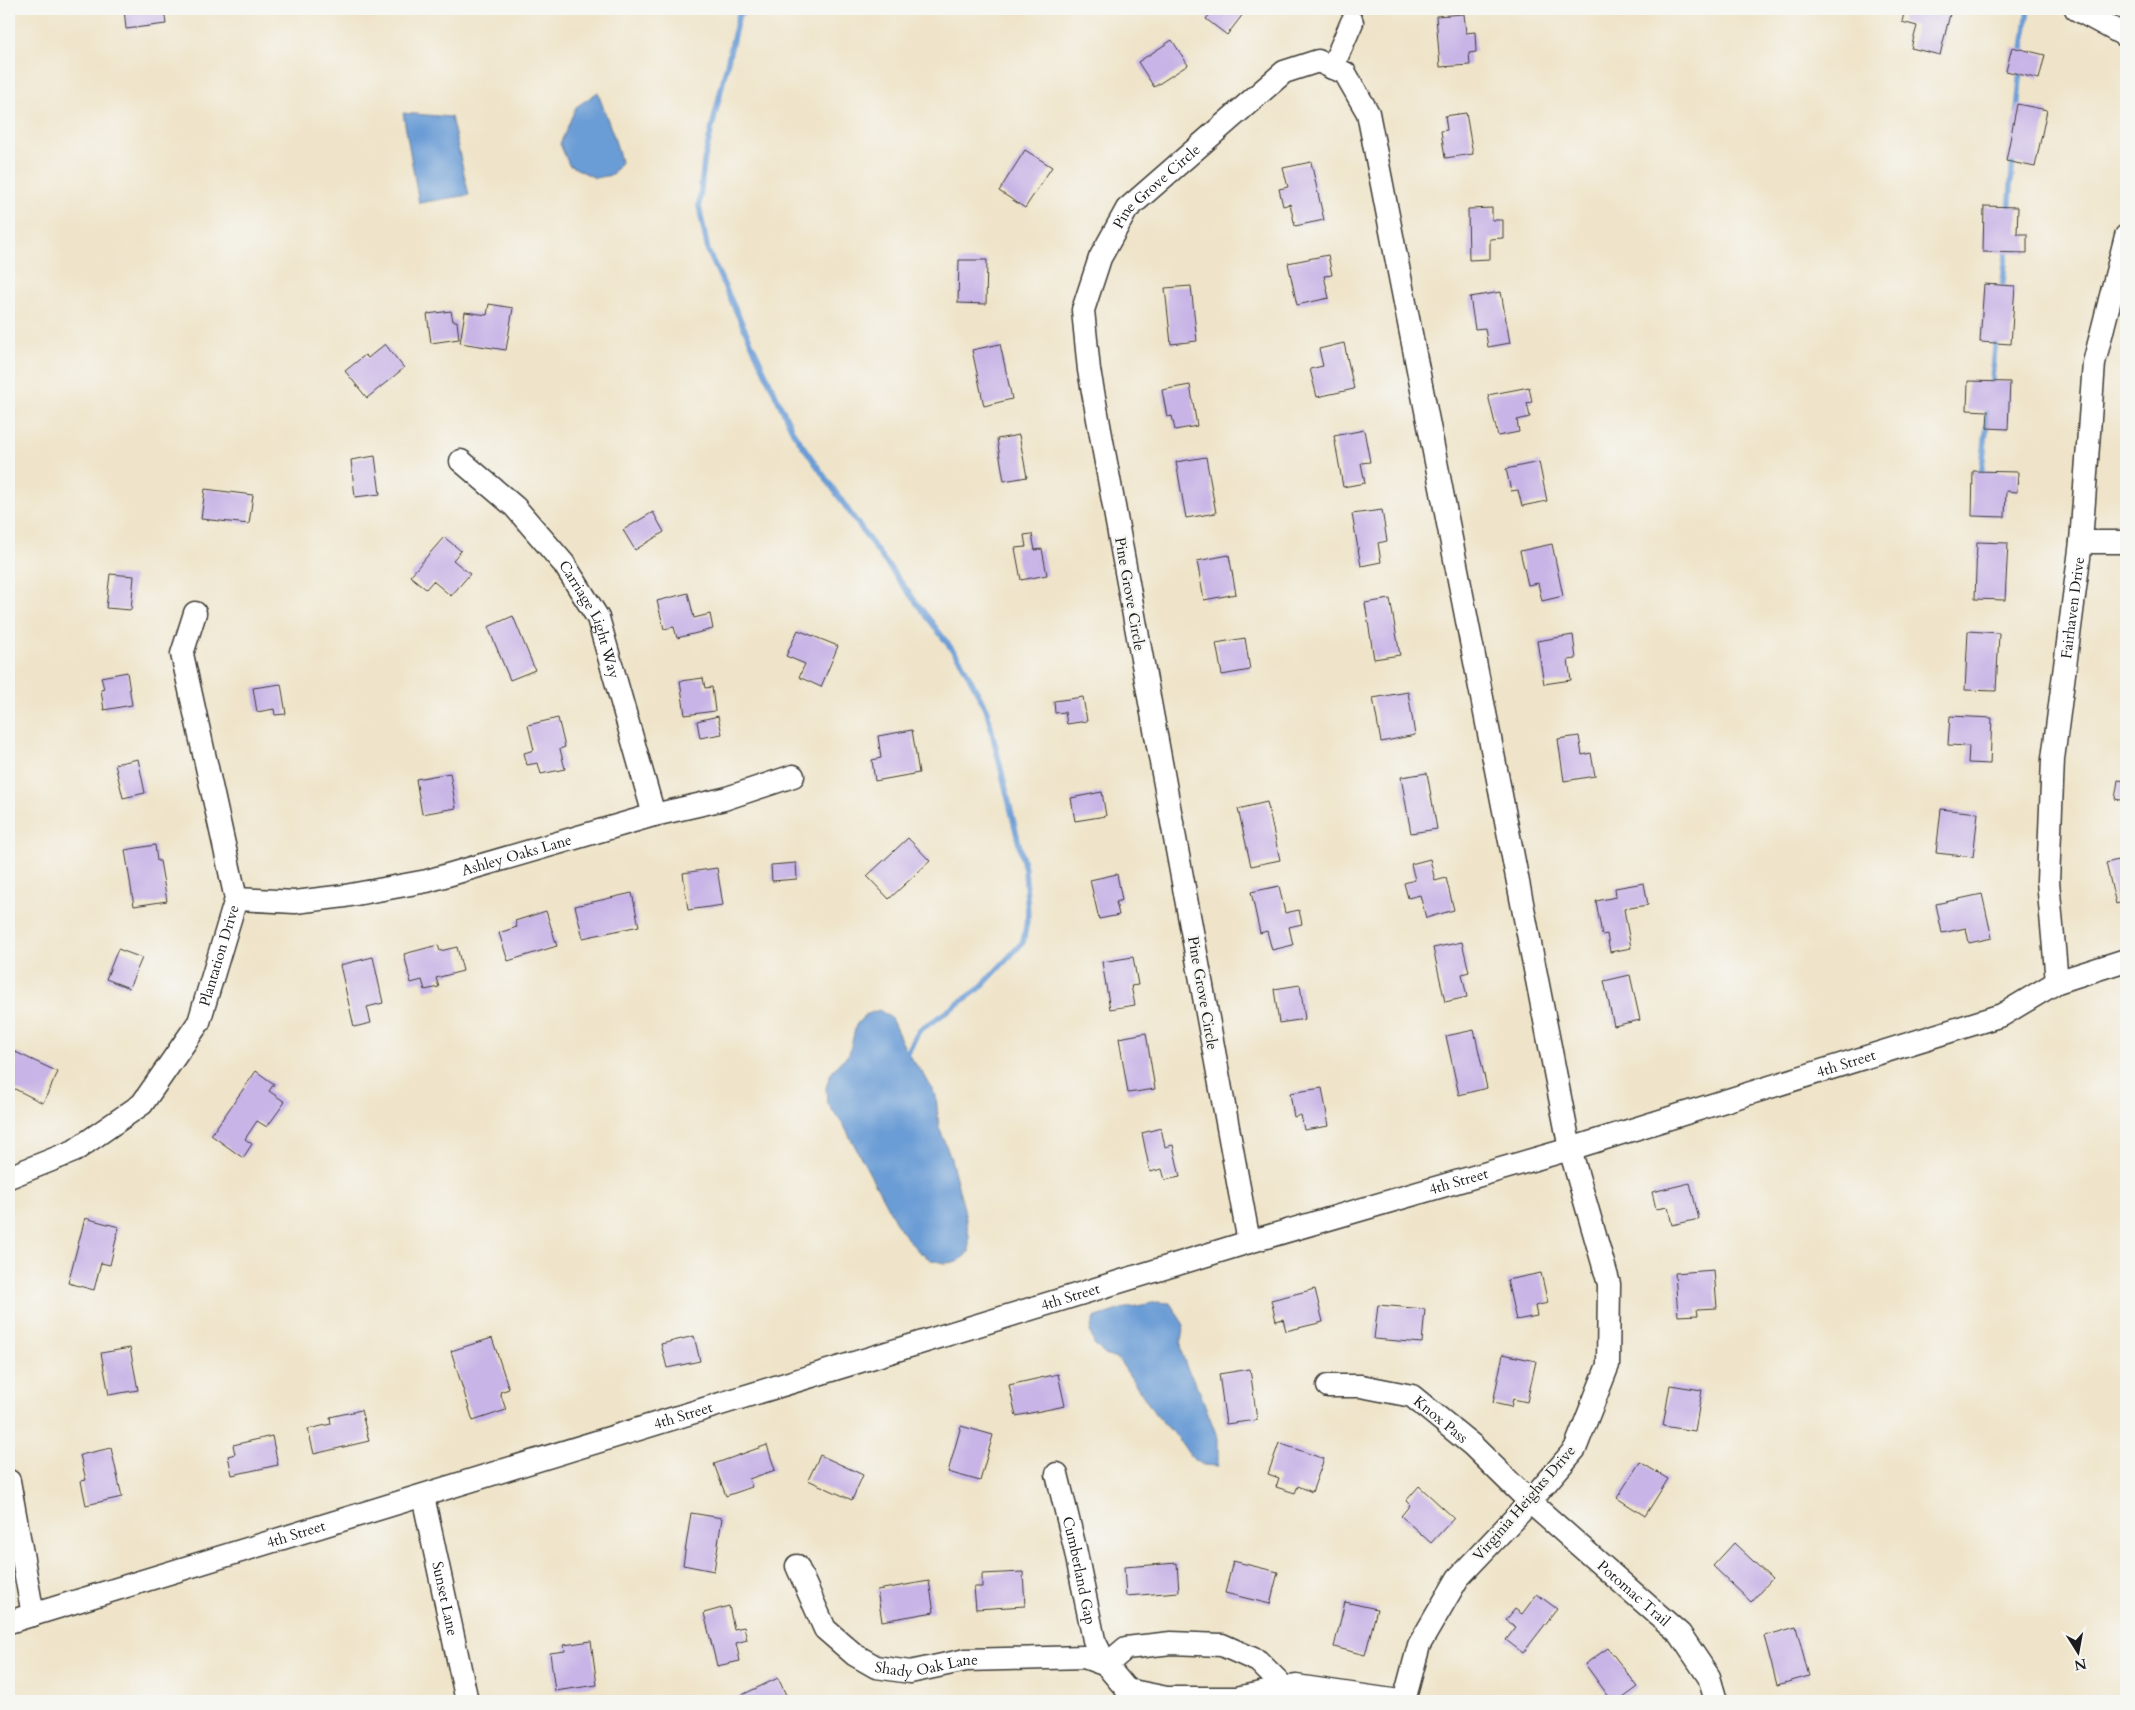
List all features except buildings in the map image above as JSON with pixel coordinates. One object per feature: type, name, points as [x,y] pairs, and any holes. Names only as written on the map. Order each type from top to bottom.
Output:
[{"type":"street","points":[[2076,9],[2126,36]]},
{"type":"street","points":[[1332,68],[1352,22]]},
{"type":"street","name":"Pine Grove Circle","points":[[1249,1242],[1089,370],[1083,310],[1100,258],[1127,210],[1284,72],[1318,61],[1345,73],[1368,113],[1570,1149]]},
{"type":"street","name":"Fairhaven Drive","points":[[2057,982],[2048,881],[2053,759],[2081,542],[2094,363],[2126,236]]},
{"type":"street","name":"Carriage Light Way","points":[[460,461],[515,506],[564,564],[598,618],[654,815]]},
{"type":"street","points":[[2081,542],[2126,542]]},
{"type":"street","name":"Plantation Drive","points":[[9,1177],[74,1151],[142,1104],[199,1022],[236,898],[182,654],[195,613]]},
{"type":"street","name":"Ashley Oaks Lane","points":[[236,898],[295,902],[345,896],[427,881],[654,815],[724,799],[793,776]]},
{"type":"street","name":"4th Street","points":[[9,1622],[1249,1242],[1570,1149],[2002,1015],[2057,982],[2126,960]]},
{"type":"street","name":"Virginia Heights Drive","points":[[1404,1701],[1419,1645],[1458,1578],[1530,1502],[1575,1450],[1608,1365],[1609,1284],[1570,1149]]},
{"type":"street","name":"Knox Pass","points":[[1328,1386],[1361,1386],[1412,1396],[1472,1445],[1530,1502]]},
{"type":"street","name":"Cumberland Gap","points":[[1057,1474],[1076,1548],[1094,1640],[1106,1665]]},
{"type":"street","points":[[9,1481],[33,1615]]},
{"type":"street","name":"Sunset Lane","points":[[423,1496],[467,1701]]},
{"type":"street","name":"Potomac Trail","points":[[1530,1502],[1680,1634],[1709,1678],[1716,1701]]},
{"type":"street","name":"Shady Oak Lane","points":[[798,1566],[825,1629],[855,1655],[876,1667],[910,1672],[966,1660],[1084,1657],[1106,1665]]},
{"type":"street","points":[[1285,1688],[1258,1660],[1222,1645],[1171,1643],[1126,1648],[1106,1665],[1127,1690],[1167,1698],[1236,1698],[1296,1686],[1400,1701]]},
{"type":"water","points":[[598,92],[621,162],[612,175],[595,178],[569,165],[560,144],[576,107]]},
{"type":"water","points":[[403,113],[451,117],[469,195],[419,203]]},
{"type":"water","points":[[879,1010],[891,1018],[907,1053],[925,1076],[936,1096],[939,1127],[951,1159],[969,1236],[969,1252],[958,1262],[944,1263],[931,1260],[918,1251],[900,1230],[844,1126],[827,1103],[826,1088],[830,1075],[849,1054],[856,1025],[865,1015]]},
{"type":"water","points":[[1158,1302],[1170,1303],[1184,1325],[1181,1340],[1182,1354],[1200,1392],[1218,1439],[1218,1466],[1203,1465],[1191,1457],[1178,1438],[1156,1415],[1119,1360],[1105,1355],[1094,1344],[1090,1331],[1094,1318],[1121,1309]]},
{"type":"waterway","points":[[753,9],[739,14],[704,161],[699,206],[708,251],[793,432],[880,555],[961,661],[987,711],[1025,869],[1028,915],[1023,942],[979,989],[919,1031],[907,1053]]},
{"type":"waterway","points":[[2022,57],[2028,9]]},
{"type":"waterway","points":[[2017,111],[2021,68]]},
{"type":"waterway","points":[[2009,214],[2013,156]]},
{"type":"waterway","points":[[2002,291],[2007,245]]},
{"type":"waterway","points":[[1991,388],[1996,337]]},
{"type":"waterway","points":[[1981,477],[1988,412]]}]
